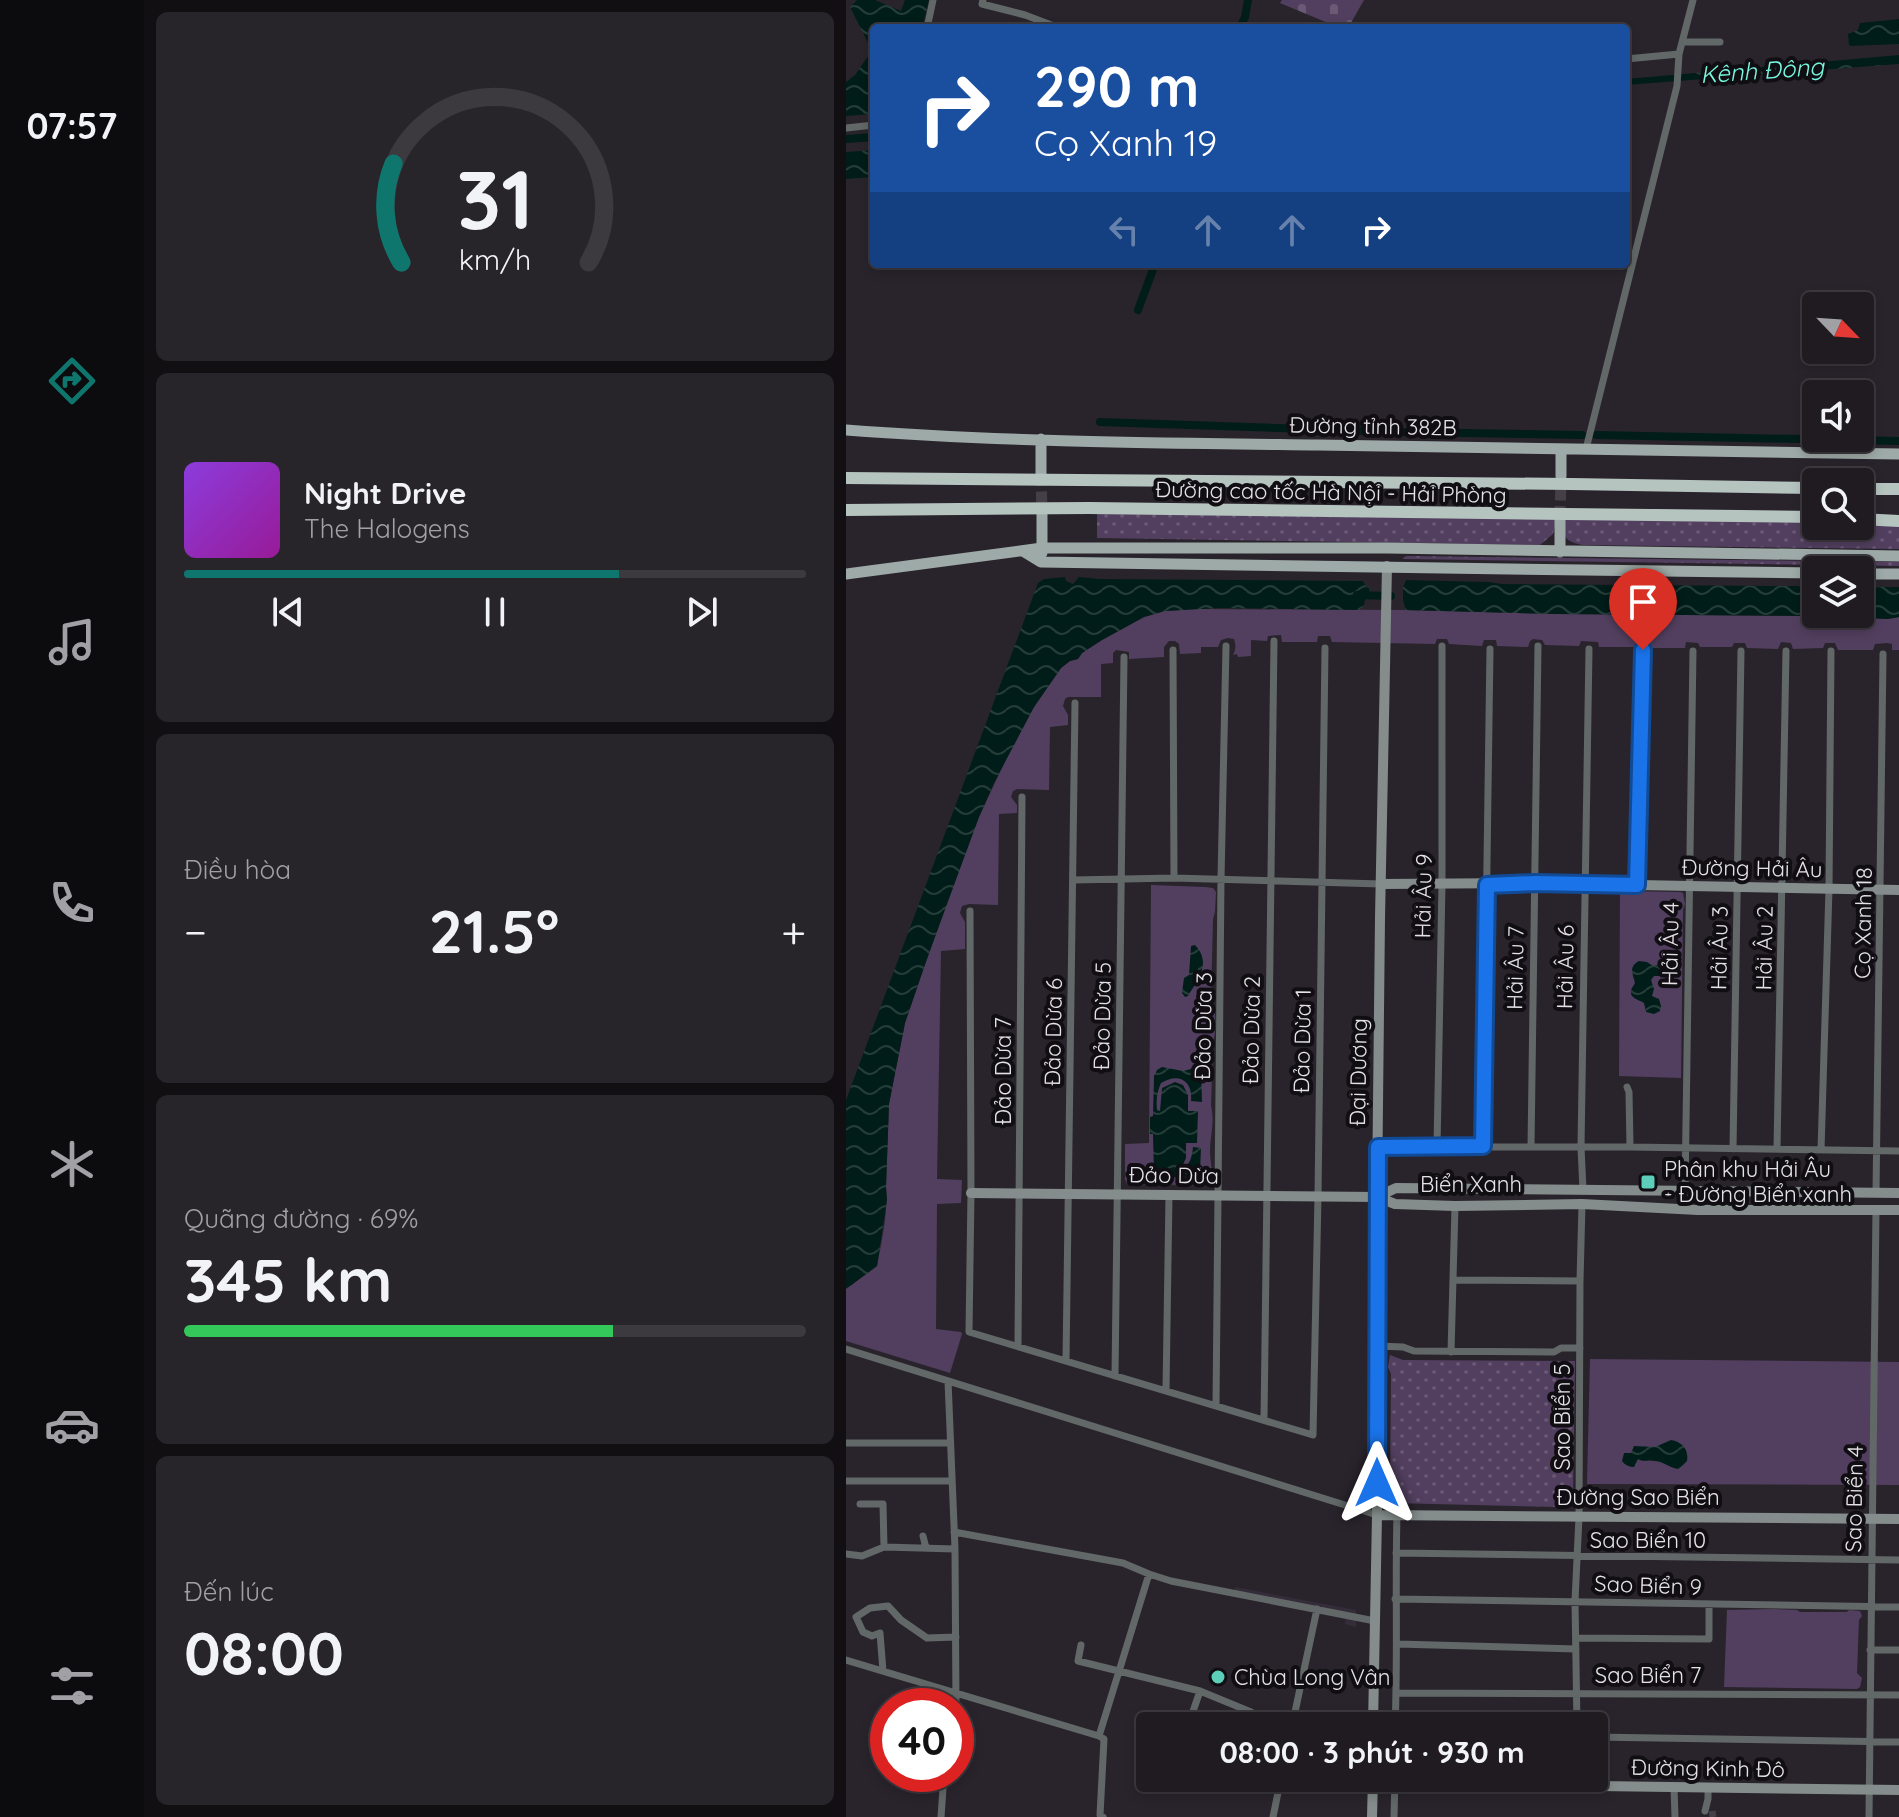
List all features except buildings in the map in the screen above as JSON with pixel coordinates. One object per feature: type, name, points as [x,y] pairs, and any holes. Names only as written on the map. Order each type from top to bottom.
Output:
[{"type":"highway","name":"Đường cao tốc Hà Nội - Hải Phòng","points":[[846,478],[1802,487]]},
{"type":"highway","points":[[1874,487],[1899,488]]},
{"type":"highway","name":"Đường cao tốc Hà Nội - Hải Phòng","points":[[846,510],[1089,508],[1802,516]]},
{"type":"highway","points":[[1874,519],[1899,520]]},
{"type":"main road","name":"Đường tỉnh 382B","points":[[846,430],[939,437],[1100,442],[1899,454]]},
{"type":"main road","points":[[1041,439],[1041,475]]},
{"type":"main road","points":[[1561,450],[1561,476]]},
{"type":"main road","points":[[1041,562],[1042,513]]},
{"type":"main road","points":[[1560,517],[1560,552]]},
{"type":"main road","points":[[846,574],[1042,548],[1387,548],[1899,556]]},
{"type":"main road","points":[[1387,548],[1387,566]]},
{"type":"main road","points":[[1022,551],[1041,562],[1802,573]]},
{"type":"main road","points":[[1874,574],[1899,574]]},
{"type":"street","points":[[928,24],[933,0]]},
{"type":"street","points":[[983,0],[982,4],[1025,15],[1038,24]]},
{"type":"street","points":[[1586,449],[1677,86],[1679,54],[1693,0]]},
{"type":"street","points":[[1682,42],[1720,42]]},
{"type":"street","points":[[1630,59],[1679,54]]},
{"type":"street","points":[[846,128],[870,125]]},
{"type":"street","name":"Đại Dương","points":[[1373,1712],[1377,1197],[1387,566]]},
{"type":"street","name":"Đảo Dừa 2","points":[[1264,1420],[1274,641]]},
{"type":"street","name":"Đảo Dừa 3","points":[[1216,1406],[1226,646]]},
{"type":"street","name":"Hải Âu 9","points":[[1437,1147],[1442,646]]},
{"type":"street","name":"Hải Âu 7","points":[[1531,1147],[1538,646]]},
{"type":"street","name":"Đảo Dừa 1","points":[[1264,1420],[1313,1435],[1325,648]]},
{"type":"street","points":[[1483,1146],[1490,649]]},
{"type":"street","name":"Hải Âu 6","points":[[1583,1190],[1581,1147],[1589,649]]},
{"type":"street","points":[[1173,650],[1174,878]]},
{"type":"street","points":[[1637,885],[1643,650]]},
{"type":"street","name":"Hải Âu 4","points":[[1685,1191],[1693,651]]},
{"type":"street","name":"Hải Âu 3","points":[[1733,1149],[1741,651]]},
{"type":"street","name":"Hải Âu 2","points":[[1777,1149],[1786,651]]},
{"type":"street","points":[[1821,1150],[1829,889],[1831,651]]},
{"type":"street","name":"Cọ Xanh 18","points":[[1876,1193],[1883,654]]},
{"type":"street","name":"Đảo Dừa 5","points":[[1115,1376],[1124,657]]},
{"type":"street","name":"Đảo Dừa 6","points":[[1066,1361],[1075,703]]},
{"type":"street","name":"Đảo Dừa 7","points":[[1018,1346],[1022,797]]},
{"type":"street","points":[[1073,880],[1174,878],[1381,884]]},
{"type":"street","name":"Đường Hải Âu","points":[[1381,884],[1535,883],[1899,890]]},
{"type":"street","points":[[970,911],[969,1332],[1264,1420]]},
{"type":"street","points":[[1627,1087],[1630,1147]]},
{"type":"street","points":[[1378,1147],[1899,1151]]},
{"type":"street","name":"Biển Xanh","points":[[1377,1197],[1396,1188],[1899,1193]]},
{"type":"street","points":[[1582,1204],[1583,1190]]},
{"type":"street","name":"Đảo Dừa","points":[[971,1193],[1377,1197]]},
{"type":"street","points":[[1876,1193],[1876,1209]]},
{"type":"street","points":[[1166,1391],[1169,1195]]},
{"type":"street","name":"Biển Xanh","points":[[1377,1197],[1395,1204],[1455,1206],[1582,1204],[1698,1210],[1899,1210]]},
{"type":"street","name":"Sao Biển 5","points":[[1576,1712],[1575,1601],[1579,1517],[1582,1204]]},
{"type":"street","points":[[1451,1352],[1455,1206]]},
{"type":"street","name":"Sao Biển 4","points":[[1869,1817],[1876,1209]]},
{"type":"street","points":[[1453,1280],[1580,1281]]},
{"type":"street","points":[[1377,1346],[1451,1352],[1554,1352],[1561,1348],[1580,1348]]},
{"type":"street","points":[[846,1349],[1377,1515]]},
{"type":"street","points":[[948,1381],[957,1688]]},
{"type":"street","points":[[846,1443],[950,1443]]},
{"type":"street","points":[[846,1481],[952,1481]]},
{"type":"street","points":[[860,1504],[883,1504],[884,1547]]},
{"type":"street","name":"Đường Sao Biển","points":[[1377,1515],[1899,1519]]},
{"type":"street","points":[[1395,1712],[1397,1515]]},
{"type":"street","points":[[954,1532],[1123,1563],[1171,1581],[1375,1621]]},
{"type":"street","points":[[923,1536],[926,1548]]},
{"type":"street","points":[[846,1554],[862,1556],[884,1547],[955,1549]]},
{"type":"street","name":"Sao Biển 10","points":[[1396,1553],[1899,1560]]},
{"type":"street","points":[[1099,1736],[1149,1574]]},
{"type":"street","name":"Sao Biển 9","points":[[1395,1599],[1899,1607]]},
{"type":"street","points":[[1576,1638],[1709,1639],[1709,1605]]},
{"type":"street","points":[[883,1671],[880,1633],[872,1636],[863,1632],[856,1617],[870,1608],[888,1606],[901,1620],[927,1638],[956,1637]]},
{"type":"street","points":[[1295,1712],[1317,1609]]},
{"type":"street","points":[[1397,1644],[1576,1649]]},
{"type":"street","points":[[1081,1645],[1078,1661],[1200,1691],[1251,1712]]},
{"type":"street","points":[[1870,1650],[1899,1650]]},
{"type":"street","points":[[846,1660],[938,1688]]},
{"type":"street","points":[[1193,1712],[1200,1691]]},
{"type":"street","name":"Sao Biển 7","points":[[1396,1693],[1899,1695]]},
{"type":"street","points":[[974,1699],[1104,1739],[1100,1815],[1103,1817]]},
{"type":"street","points":[[1608,1737],[1899,1742]]},
{"type":"street","name":"Đường Kinh Đô","points":[[1608,1784],[1674,1787],[1708,1793],[1899,1790]]},
{"type":"street","points":[[1674,1787],[1675,1817]]},
{"type":"street","points":[[941,1817],[943,1792]]},
{"type":"street","points":[[1273,1817],[1278,1792]]},
{"type":"street","points":[[1372,1817],[1373,1792]]},
{"type":"street","points":[[1394,1817],[1395,1792]]},
{"type":"street","points":[[1708,1793],[1708,1811]]},
{"type":"shaded area","points":[[1235,1587],[1356,1610],[1356,1627],[1345,1624],[1346,1618],[1233,1593]]},
{"type":"green space","points":[[1282,0],[1364,0],[1350,24],[1330,24],[1280,3]]},
{"type":"green space","points":[[1097,511],[1557,517],[1553,534],[1540,545],[1097,538]]},
{"type":"green space","points":[[1563,517],[1802,523],[1802,540],[1874,540],[1874,526],[1899,526],[1899,549],[1583,545],[1571,542],[1564,529]]},
{"type":"green space","points":[[1403,559],[1802,561],[1802,565]]},
{"type":"green space","points":[[1874,562],[1899,562],[1899,566],[1874,566]]},
{"type":"green space","points":[[1403,610],[1802,616],[1802,628],[1874,628],[1874,618],[1899,617],[1899,650],[1892,650],[1892,644],[1887,643],[1875,644],[1873,650],[1838,650],[1835,643],[1825,643],[1823,648],[1793,649],[1791,643],[1781,642],[1778,649],[1747,648],[1745,643],[1734,643],[1732,647],[1700,647],[1698,643],[1686,642],[1685,648],[1650,648],[1648,641],[1638,641],[1635,647],[1599,647],[1598,642],[1581,641],[1579,646],[1545,645],[1542,640],[1533,639],[1528,647],[1497,646],[1496,640],[1484,640],[1482,646],[1449,644],[1447,639],[1437,639],[1435,644],[1332,642],[1330,636],[1318,636],[1317,642],[1282,642],[1281,635],[1268,636],[1267,641],[1251,640],[1251,656],[1233,655],[1234,639],[1228,638],[1221,640],[1218,647],[1201,647],[1201,653],[1180,654],[1179,644],[1169,641],[1164,647],[1164,657],[1129,659],[1129,652],[1116,650],[1113,663],[1101,664],[1101,697],[1068,697],[1063,706],[1068,715],[1068,725],[1050,727],[1049,790],[1017,789],[1011,797],[1017,805],[1017,813],[999,814],[998,905],[962,906],[960,913],[965,922],[965,949],[941,951],[937,1179],[962,1180],[961,1203],[937,1204],[936,1329],[962,1334],[950,1373],[846,1341],[846,1289],[877,1266],[881,1246],[886,1207],[889,1104],[905,1023],[979,817],[1034,707],[1061,668],[1102,640],[1144,617],[1165,611]]},
{"type":"green space","points":[[1151,885],[1205,887],[1213,888],[1216,892],[1211,997],[1215,1020],[1210,1152],[1212,1179],[1205,1186],[1134,1186],[1127,1184],[1125,1179],[1125,1144],[1149,1143]]},
{"type":"green space","points":[[1620,891],[1683,893],[1681,1078],[1619,1076]]},
{"type":"green space","points":[[1390,1355],[1403,1360],[1575,1361],[1571,1504],[1558,1507],[1393,1503],[1390,1498]]},
{"type":"green space","points":[[1590,1359],[1899,1362],[1899,1485],[1587,1484]]},
{"type":"green space","points":[[1727,1610],[1860,1611],[1857,1673],[1862,1678],[1860,1687],[1724,1687]]},
{"type":"water","points":[[857,0],[875,0],[901,11],[905,0],[929,0],[923,24],[870,24],[870,46],[850,7]]},
{"type":"water","points":[[1899,19],[1899,44],[1849,46],[1848,34],[1858,30],[1860,23]]},
{"type":"water","points":[[1899,55],[1899,64],[1630,85],[1630,79]]},
{"type":"water","points":[[870,56],[870,114],[846,116],[846,82]]},
{"type":"water","points":[[870,150],[870,177],[846,179],[846,152]]},
{"type":"water","points":[[1065,577],[1073,584],[1079,577],[1363,581],[1366,587],[1402,589],[1406,580],[1502,584],[1796,586],[1802,586],[1802,616],[1406,610],[1402,597],[1366,594],[1364,605],[1359,610],[1220,608],[1165,611],[1144,617],[1070,661],[1061,668],[1034,707],[994,783],[924,967],[905,1023],[889,1104],[887,1200],[877,1266],[846,1289],[846,1100],[1038,583],[1044,579]]},
{"type":"water","points":[[1874,587],[1899,587],[1899,617],[1874,618]]},
{"type":"water","points":[[1195,945],[1202,958],[1202,971],[1185,997],[1182,993],[1184,978],[1189,975],[1191,946]]},
{"type":"water","points":[[1639,961],[1653,966],[1664,963],[1668,969],[1665,976],[1654,976],[1651,980],[1654,989],[1652,996],[1659,999],[1661,1006],[1660,1011],[1654,1014],[1646,1012],[1644,1003],[1631,993],[1635,983],[1632,968]]},
{"type":"water","points":[[1162,1067],[1201,1071],[1202,1102],[1191,1101],[1190,1088],[1184,1080],[1174,1078],[1161,1083],[1157,1099],[1157,1110],[1160,1111],[1162,1088],[1175,1082],[1183,1085],[1188,1095],[1188,1111],[1198,1111],[1197,1143],[1186,1143],[1186,1158],[1181,1169],[1190,1161],[1193,1147],[1201,1148],[1200,1172],[1195,1178],[1158,1180],[1154,1175],[1150,1117],[1153,1116],[1154,1076]]},
{"type":"water","points":[[1671,1440],[1681,1444],[1687,1453],[1687,1461],[1679,1469],[1638,1459],[1634,1467],[1622,1461],[1624,1453],[1631,1453],[1634,1446],[1655,1447]]},
{"type":"pier","points":[[1365,580],[1399,585],[1401,580],[1406,580],[1403,610],[1399,601],[1369,598],[1369,586]]},
{"type":"waterway","points":[[1242,24],[1248,0]]},
{"type":"waterway","name":"Kênh Đông","points":[[846,139],[870,137]]},
{"type":"waterway","points":[[1138,310],[1154,268]]},
{"type":"waterway","points":[[1100,422],[1582,435]]},
{"type":"waterway","points":[[1596,435],[1899,441]]},
{"type":"waterway","points":[[1357,595],[1391,596]]},
{"type":"tunnel","points":[[1041,475],[1042,513]]},
{"type":"tunnel","points":[[1560,517],[1561,477]]},
{"type":"tunnel","points":[[1712,1811],[1713,1817]]},
{"type":"place","name":"Phân khu Hải Âu - Đường Biển xanh","points":[[1648,1182]]},
{"type":"place","name":"Chùa Long Vân","points":[[1218,1677]]},
{"type":"route","points":[[1377,1483],[1378,1147],[1483,1146],[1487,885],[1637,885],[1643,650]]}]
